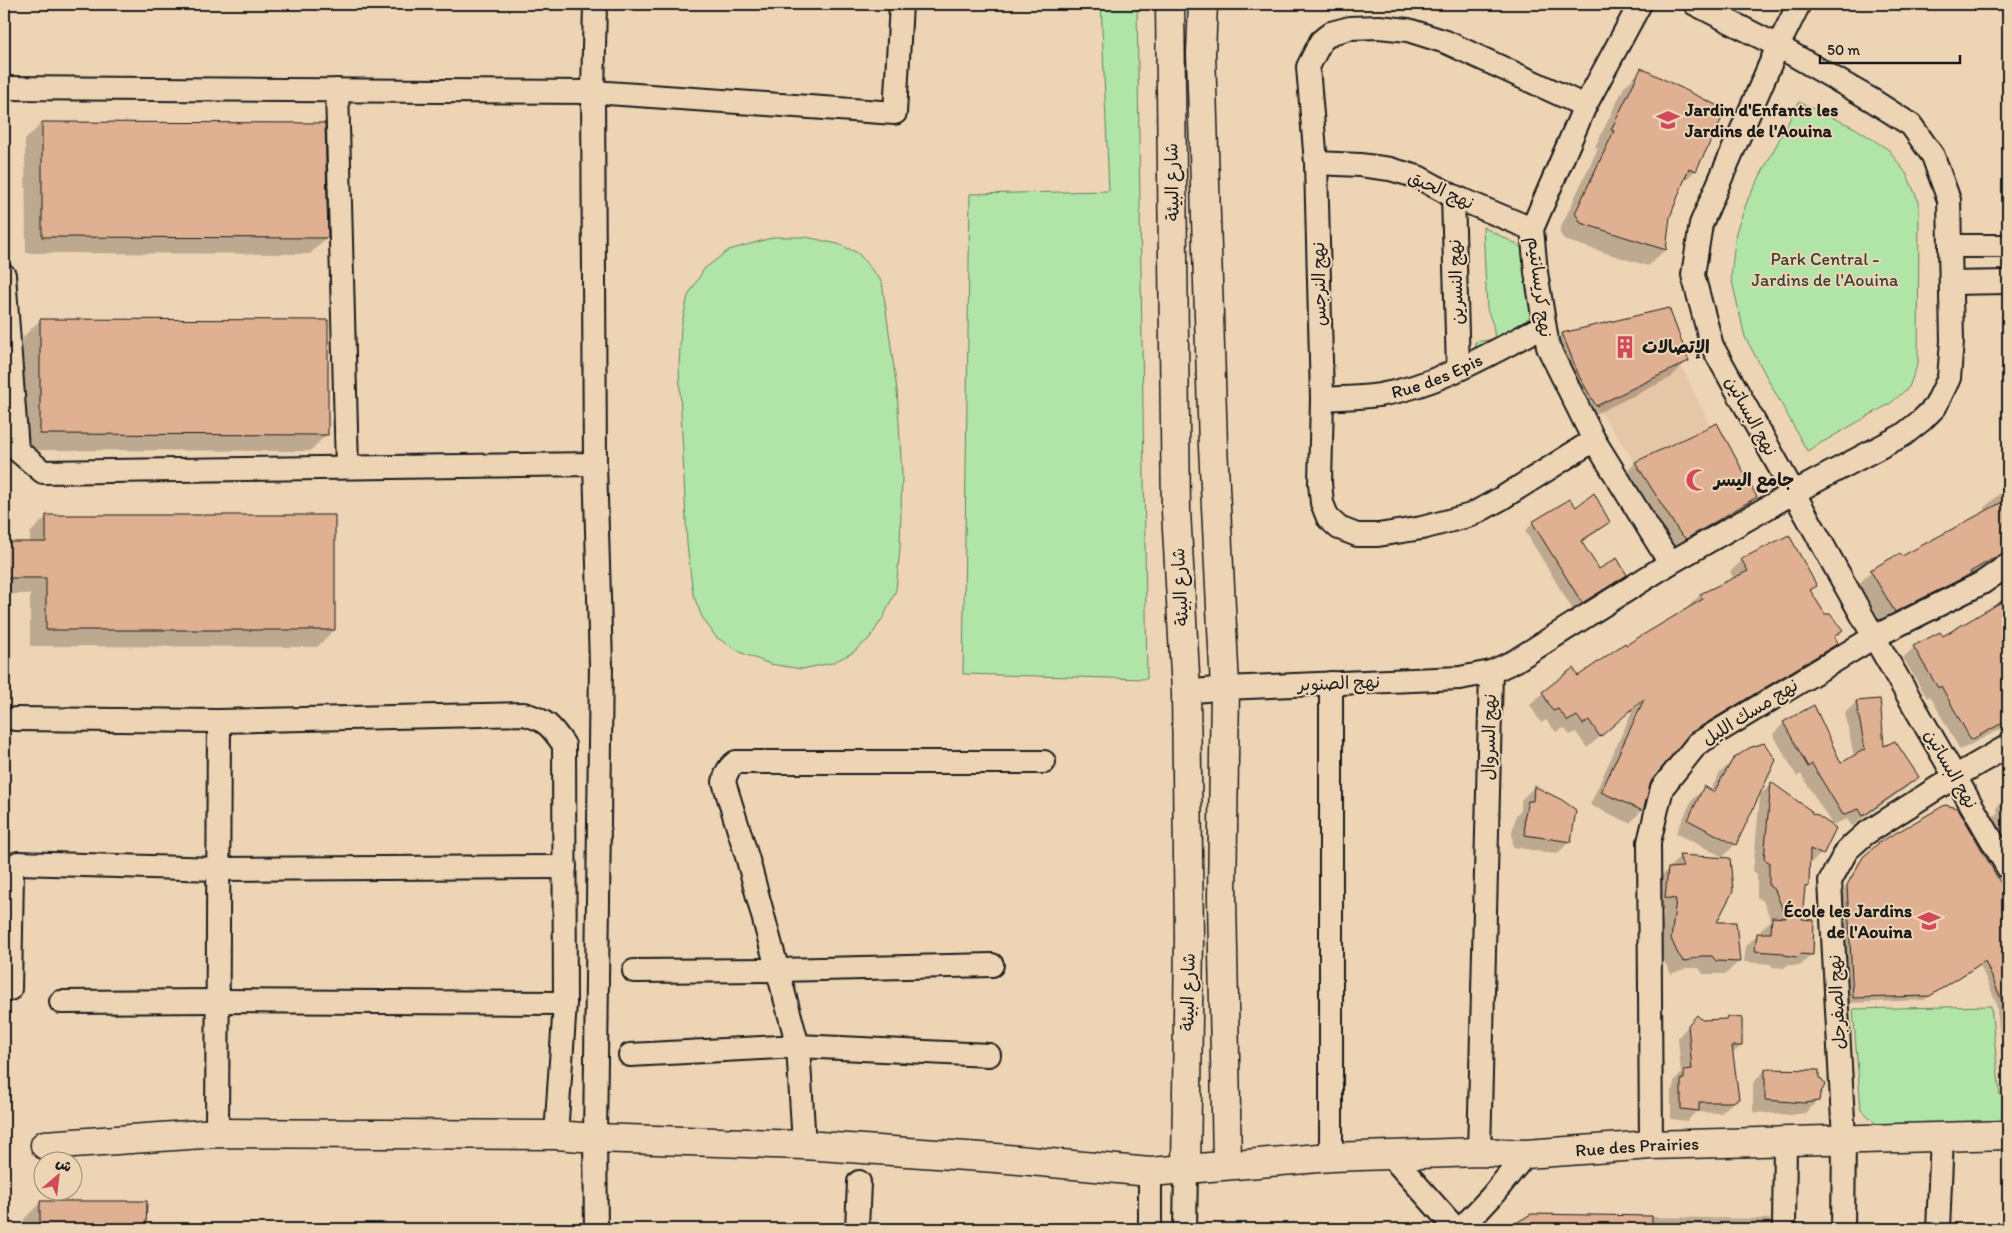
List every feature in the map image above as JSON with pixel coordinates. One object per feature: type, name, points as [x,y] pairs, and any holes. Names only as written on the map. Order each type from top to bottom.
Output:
[{"type":"street","points":[[595,4],[593,92],[595,464],[601,664],[595,1138],[596,1229]]},
{"type":"street","points":[[4,88],[593,92],[895,112],[902,4]]},
{"type":"street","name":"شارع البيئة","points":[[1170,4],[1176,511],[1186,692],[1189,937],[1186,1170]]},
{"type":"street","name":"شارع البيئة","points":[[1203,4],[1201,53],[1213,446],[1225,688],[1222,898],[1227,1164]]},
{"type":"street","name":"نهج كريسانتيم","points":[[1640,4],[1585,106],[1532,229],[1543,326],[1548,346],[1594,440],[1670,563]]},
{"type":"street","name":"نهج السروال","points":[[1479,1152],[1491,672],[1514,661],[1670,563],[1903,435],[1935,407],[1949,378],[1952,341],[1949,200],[1933,156],[1911,124],[1778,46],[1695,4]]},
{"type":"street","name":"نهج البساتين","points":[[1799,4],[1778,46],[1701,224],[1693,275],[1712,346],[1874,637],[2008,868]]},
{"type":"street","name":"نهج النرجس","points":[[1585,106],[1446,42],[1408,30],[1379,27],[1350,28],[1331,33],[1320,41],[1308,67],[1316,163],[1322,399],[1320,484],[1322,503],[1328,518],[1340,528],[1357,535],[1378,535],[1422,528],[1471,515],[1502,498],[1594,440]]},
{"type":"street","points":[[337,90],[347,467]]},
{"type":"street","name":"نهج الحبق","points":[[1316,163],[1360,165],[1390,169],[1418,177],[1453,196],[1532,229]]},
{"type":"street","name":"نهج النسرين","points":[[1453,196],[1458,369]]},
{"type":"street","points":[[1950,246],[2008,246]]},
{"type":"street","points":[[4,275],[17,450],[43,472],[595,464]]},
{"type":"street","points":[[1951,283],[2008,282]]},
{"type":"street","name":"Rue des Epis","points":[[1322,399],[1378,395],[1415,386],[1458,369],[1543,326]]},
{"type":"street","name":"نهج مسك الليل","points":[[1651,1146],[1649,842],[1662,788],[1697,744],[1874,637],[1982,583],[2008,565]]},
{"type":"street","name":"نهج الصنوبر","points":[[1186,692],[1225,688],[1460,678],[1491,672]]},
{"type":"street","points":[[1331,683],[1331,1157]]},
{"type":"street","points":[[16,720],[219,721],[524,714],[539,718],[552,727],[564,745],[565,1003],[556,1135]]},
{"type":"street","points":[[217,1133],[219,721]]},
{"type":"street","name":"نهج الصفرجل","points":[[1843,1229],[1844,1140],[1830,881],[1846,850],[1865,834],[1956,776],[2008,746]]},
{"type":"street","points":[[804,1144],[798,1046],[748,860],[724,782],[730,766],[736,762],[1044,762]]},
{"type":"street","points":[[10,988],[12,873],[13,867],[18,863],[217,869],[565,867]]},
{"type":"street","points":[[634,970],[778,970],[992,965]]},
{"type":"street","points":[[61,1002],[565,1003]]},
{"type":"street","points":[[630,1055],[798,1046],[988,1055]]},
{"type":"street","name":"Rue des Prairies","points":[[45,1145],[217,1133],[556,1135],[595,1138],[804,1144],[996,1158],[1150,1172],[1186,1170],[1227,1164],[1331,1157],[1479,1152],[1526,1154],[1651,1146],[2008,1135]]},
{"type":"street","points":[[1938,1229],[1942,1138]]},
{"type":"street","points":[[1784,1229],[1785,1142]]},
{"type":"street","points":[[1460,1229],[1491,1197],[1526,1154]]},
{"type":"street","points":[[1391,1156],[1456,1229]]},
{"type":"street","points":[[1185,1229],[1186,1170]]},
{"type":"street","points":[[1150,1172],[1150,1229]]},
{"type":"street","points":[[858,1229],[859,1182]]},
{"type":"shaded area","points":[[1681,365],[1710,426],[1635,462],[1596,406]]},
{"type":"green space","points":[[1101,4],[1137,4],[1147,679],[963,674],[970,194],[1109,191]]},
{"type":"green space","name":"Park Central - Jardins de l'Aouina","points":[[1799,102],[1855,128],[1889,150],[1907,175],[1919,202],[1918,363],[1909,387],[1891,403],[1807,451],[1745,337],[1731,277],[1736,232],[1748,199]]},
{"type":"green space","points":[[1483,227],[1518,245],[1528,255],[1532,313],[1523,325],[1476,349],[1475,342],[1495,339],[1493,325],[1487,309]]},
{"type":"green space","points":[[775,237],[806,237],[838,244],[858,253],[882,282],[897,390],[902,475],[900,548],[896,590],[884,616],[869,639],[852,653],[832,663],[802,669],[770,664],[742,653],[716,637],[702,617],[693,594],[687,544],[679,367],[681,327],[688,296],[704,269],[729,250]]},
{"type":"green space","points":[[1991,1006],[2000,1095],[2008,1095],[2008,1123],[1879,1127],[1861,1109],[1853,1009]]},
{"type":"building","points":[[1641,68],[1726,110],[1696,171],[1689,168],[1670,217],[1666,250],[1581,223],[1575,213],[1614,131],[1611,130]]},
{"type":"building","points":[[42,122],[325,123],[328,238],[42,237]]},
{"type":"building","name":"الإتصالات","points":[[1669,308],[1689,361],[1596,406],[1579,376],[1562,333]]},
{"type":"building","points":[[40,319],[328,320],[328,435],[40,434]]},
{"type":"building","name":"جامع اليسر","points":[[1717,423],[1757,497],[1686,539],[1679,532],[1635,462]]},
{"type":"building","points":[[1594,493],[1610,522],[1581,541],[1599,569],[1617,558],[1627,575],[1582,603],[1532,522],[1570,499],[1576,507]]},
{"type":"building","points":[[2008,499],[2008,550],[1970,572],[1971,574],[1895,612],[1870,570],[1900,553],[1902,556]]},
{"type":"building","points":[[46,515],[335,515],[335,630],[46,630],[46,578],[4,578],[4,542],[46,542]]},
{"type":"building","points":[[1789,535],[1817,586],[1810,590],[1825,614],[1830,614],[1843,630],[1834,637],[1837,644],[1690,733],[1652,780],[1643,811],[1601,792],[1644,699],[1600,737],[1589,720],[1583,724],[1577,716],[1568,721],[1558,709],[1553,711],[1542,692],[1573,668],[1578,676],[1625,643],[1626,645],[1703,599],[1700,594],[1748,571],[1741,559]]},
{"type":"building","points":[[2008,598],[2008,720],[1971,740],[1941,686],[1938,688],[1913,646],[1940,632],[1943,636]]},
{"type":"building","points":[[1880,699],[1884,746],[1895,741],[1919,777],[1863,816],[1859,809],[1843,815],[1812,764],[1808,767],[1783,722],[1814,705],[1841,763],[1865,749],[1856,701]]},
{"type":"building","points":[[1764,743],[1776,760],[1736,845],[1688,820],[1704,786],[1714,792],[1733,759],[1749,748]]},
{"type":"building","points":[[1771,782],[1810,810],[1813,815],[1815,814],[1836,828],[1823,855],[1810,849],[1809,886],[1805,887],[1802,919],[1814,920],[1813,955],[1800,954],[1797,957],[1784,955],[1783,953],[1755,951],[1757,933],[1771,933],[1772,917],[1786,918],[1775,890],[1769,886],[1769,862],[1764,859]]},
{"type":"building","points":[[1534,786],[1562,800],[1576,810],[1571,842],[1525,835],[1524,819],[1528,801],[1533,801]]},
{"type":"building","name":"École les Jardins de l'Aouina","points":[[1945,805],[1958,808],[2008,896],[2008,1015],[1985,961],[1930,996],[1853,998],[1847,885],[1863,857],[1880,842]]},
{"type":"building","points":[[1679,855],[1730,858],[1733,891],[1717,922],[1736,922],[1740,962],[1716,961],[1712,956],[1701,956],[1684,962],[1678,954],[1671,939],[1676,899],[1665,898],[1668,868],[1683,867]]},
{"type":"building","points":[[1697,1015],[1702,1020],[1726,1019],[1727,1016],[1742,1018],[1742,1046],[1732,1046],[1739,1099],[1733,1102],[1699,1102],[1699,1111],[1681,1109],[1681,1079],[1684,1079],[1684,1070],[1692,1069],[1688,1025]]},
{"type":"building","points":[[1765,1069],[1819,1070],[1819,1078],[1822,1079],[1825,1085],[1820,1094],[1819,1101],[1805,1103],[1765,1100]]},
{"type":"building","points":[[40,1201],[147,1201],[146,1229],[40,1229]]},
{"type":"building","points":[[1531,1214],[1652,1216],[1652,1229],[1506,1229]]},
{"type":"place","name":"Jardin d'Enfants les Jardins de l'Aouina","points":[[1668,120]]},
{"type":"place","name":"الإتصالات","points":[[1625,347]]},
{"type":"place","name":"جامع اليسر","points":[[1697,480]]},
{"type":"place","name":"École les Jardins de l'Aouina","points":[[1929,921]]}]
